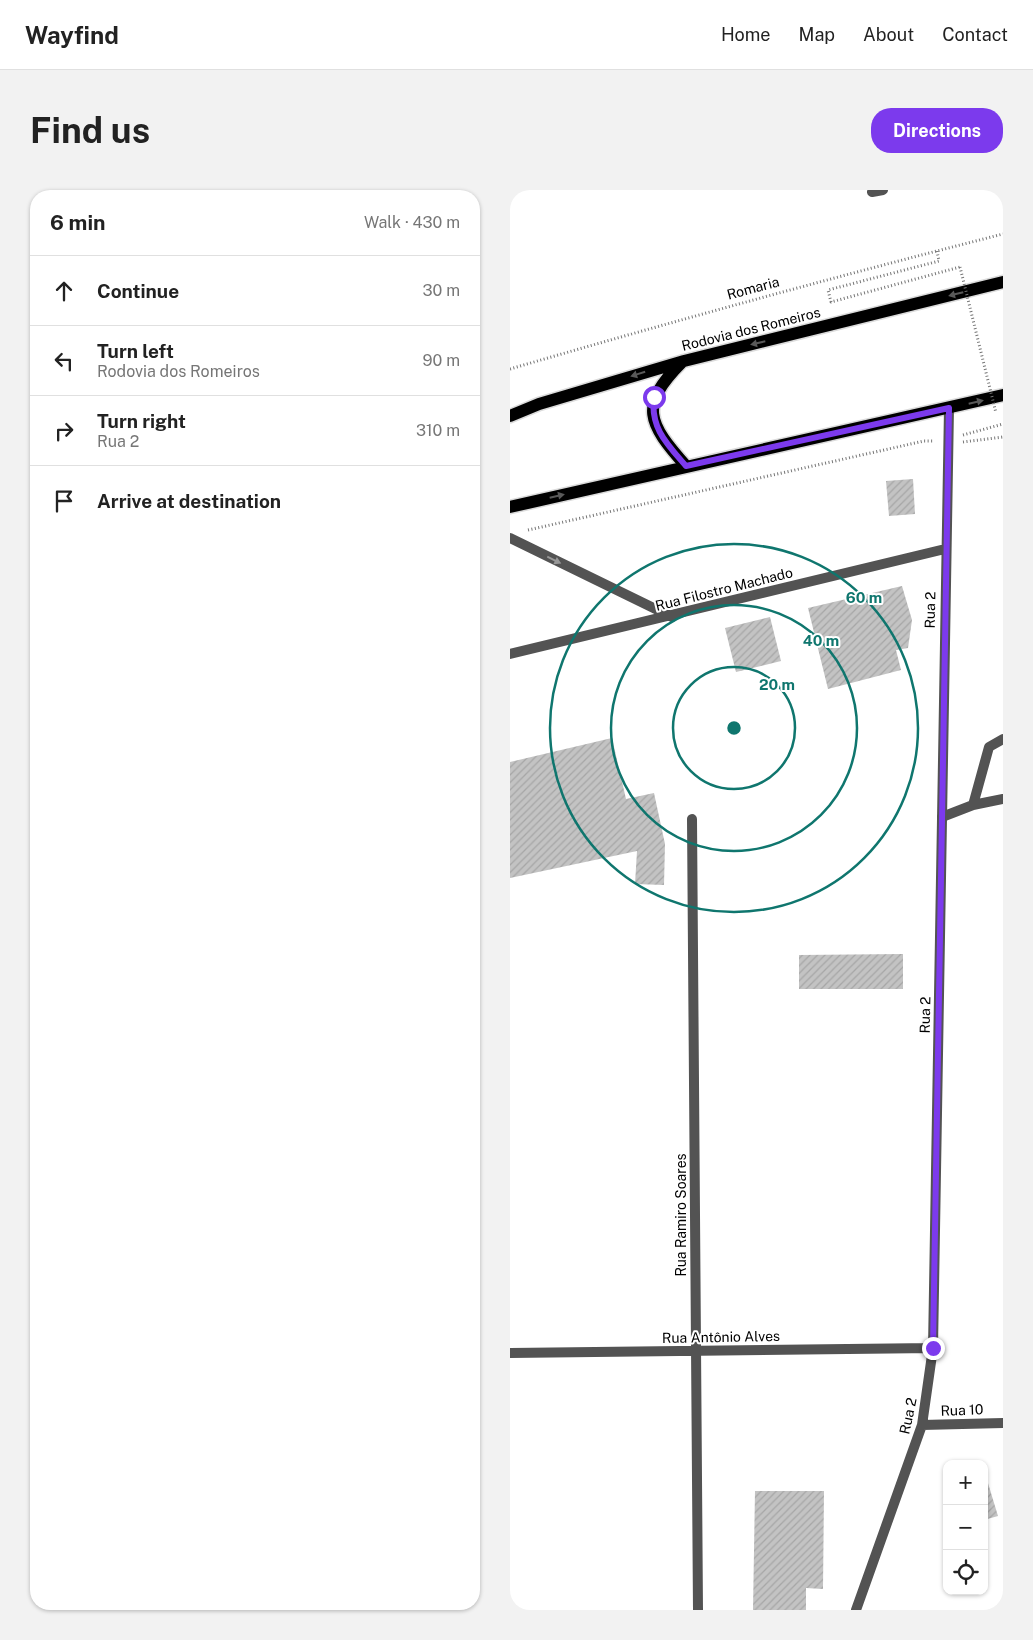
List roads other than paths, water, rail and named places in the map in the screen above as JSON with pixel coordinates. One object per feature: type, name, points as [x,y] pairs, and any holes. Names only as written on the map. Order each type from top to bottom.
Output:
[{"type":"main road","name":"Rodovia dos Romeiros","points":[[510,416],[539,404],[684,360],[1003,282]]},
{"type":"main road","points":[[684,360],[663,381],[654,397],[652,411],[656,426],[666,444],[686,466]]},
{"type":"main road","points":[[510,507],[1003,396]]},
{"type":"street","points":[[872,192],[883,190]]},
{"type":"street","name":"Rua 2","points":[[856,1610],[922,1425],[933,1348],[945,549],[949,408]]},
{"type":"street","points":[[510,538],[672,616]]},
{"type":"street","name":"Rua Filostro Machado","points":[[510,654],[945,549]]},
{"type":"street","points":[[973,805],[989,747],[1003,739]]},
{"type":"street","points":[[942,817],[973,805],[1003,799]]},
{"type":"street","name":"Rua Ramiro Soares","points":[[692,820],[698,1610]]},
{"type":"street","name":"Rua Antônio Alves","points":[[510,1353],[933,1348]]},
{"type":"street","name":"Rua 10","points":[[922,1425],[1003,1423]]}]
